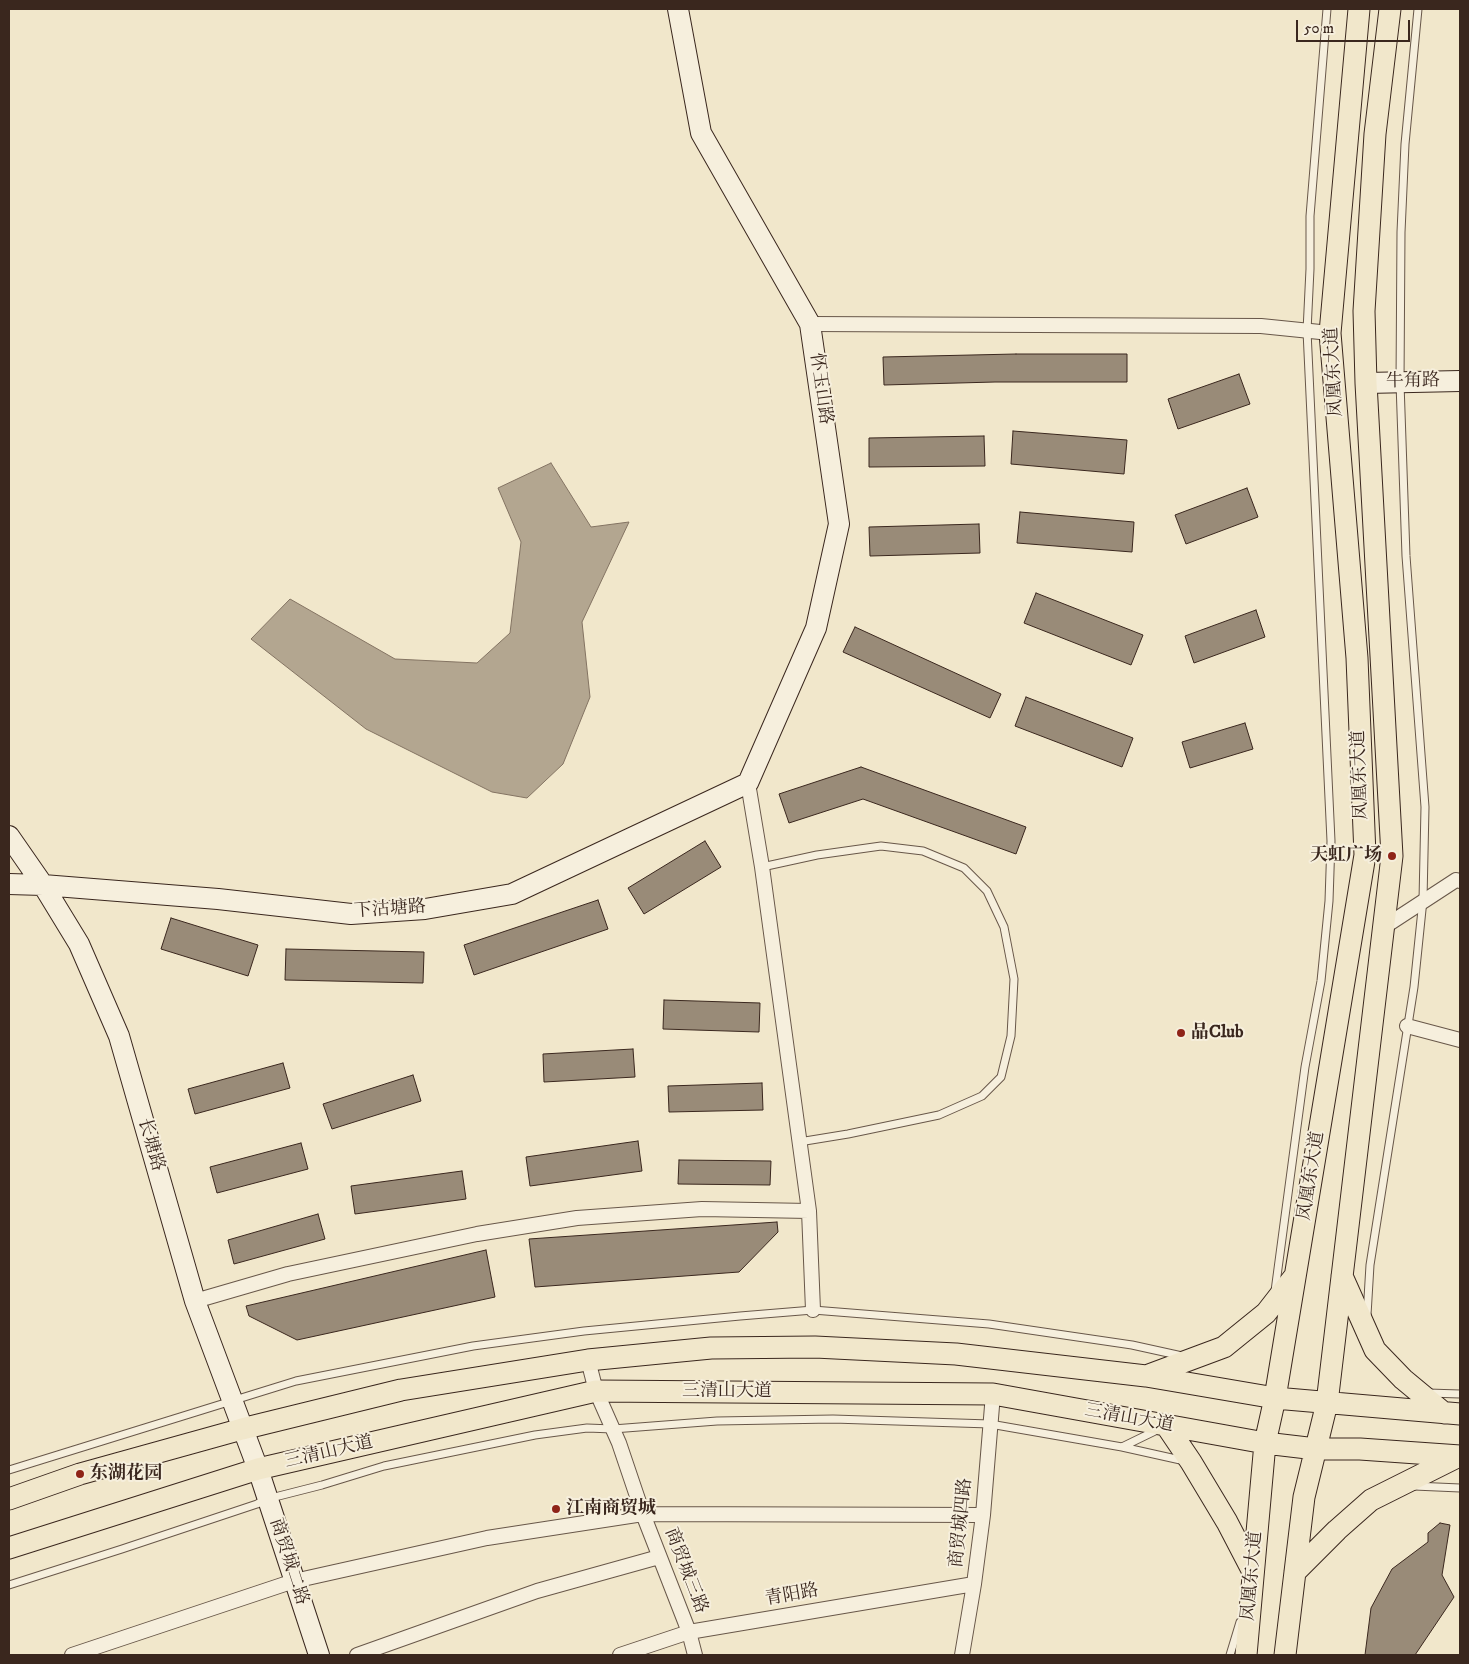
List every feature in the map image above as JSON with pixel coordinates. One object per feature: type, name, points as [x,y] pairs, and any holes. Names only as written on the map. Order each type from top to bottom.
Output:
[{"type":"main road","name":"凤凰东大道","points":[[1246,1655],[1265,1443],[1275,1398],[1365,855],[1356,658],[1330,333],[1359,9]]},
{"type":"main road","name":"凤凰东大道","points":[[1285,1655],[1304,1497],[1327,1403],[1392,856],[1366,383],[1364,311],[1374,134],[1390,9]]},
{"type":"main road","points":[[1146,1376],[1224,1347],[1266,1312],[1295,1275]]},
{"type":"main road","points":[[1342,1276],[1375,1350],[1403,1379],[1420,1393],[1452,1413]]},
{"type":"main road","points":[[9,1499],[80,1474],[242,1430],[401,1390],[588,1360],[711,1348],[815,1347],[956,1354],[1146,1376],[1275,1398],[1452,1413]]},
{"type":"main road","name":"三清山大道","points":[[9,1548],[258,1469],[596,1391],[993,1394],[1265,1443],[1316,1449],[1360,1449],[1460,1456]]},
{"type":"main road","points":[[1166,1425],[1227,1522],[1253,1577]]},
{"type":"main road","points":[[1295,1572],[1336,1530],[1371,1500],[1460,1456]]},
{"type":"street","name":"怀玉山路","points":[[678,9],[701,133],[810,324],[839,524],[816,628],[748,783]]},
{"type":"street","points":[[810,324],[1261,326],[1330,333]]},
{"type":"street","name":"牛角路","points":[[1366,383],[1460,381]]},
{"type":"street","points":[[748,783],[762,867],[809,1211],[813,1310]]},
{"type":"street","name":"下沽塘路","points":[[9,884],[218,899],[351,914],[425,909],[512,894],[748,783]]},
{"type":"street","name":"长塘路","points":[[9,836],[43,885],[79,944],[119,1036],[195,1301],[258,1469]]},
{"type":"street","points":[[1384,926],[1456,880],[1460,881]]},
{"type":"street","points":[[1407,1026],[1460,1040]]},
{"type":"street","points":[[195,1301],[297,1272],[477,1234],[577,1218],[702,1209],[809,1211]]},
{"type":"street","name":"商贸城三路","points":[[588,1360],[596,1391],[619,1443],[642,1514],[689,1632],[695,1655]]},
{"type":"street","name":"商贸城四路","points":[[962,1655],[983,1515],[993,1394]]},
{"type":"street","name":"商贸城二路","points":[[258,1469],[318,1655]]},
{"type":"street","points":[[72,1655],[294,1581],[487,1538],[642,1514],[983,1515]]},
{"type":"street","points":[[357,1655],[537,1590],[660,1557]]},
{"type":"street","name":"青阳路","points":[[620,1655],[689,1632],[974,1584]]},
{"type":"lane","points":[[1273,1304],[1305,1067],[1321,981],[1329,901],[1330,841],[1307,331],[1310,216],[1327,9]]},
{"type":"lane","points":[[1367,1330],[1370,1265],[1414,986],[1423,900],[1425,807],[1406,556],[1400,383],[1401,232],[1405,144],[1418,9]]},
{"type":"lane","points":[[762,867],[817,855],[881,846],[923,851],[964,868],[988,891],[1004,927],[1014,979],[1011,1036],[1001,1077],[982,1096],[939,1115],[799,1142]]},
{"type":"lane","points":[[9,1470],[296,1381],[474,1346],[584,1331],[730,1316],[813,1310],[989,1324],[1132,1345],[1192,1359]]},
{"type":"lane","points":[[1420,1393],[1460,1394]]},
{"type":"lane","points":[[9,1585],[158,1537],[267,1499],[384,1466],[535,1435],[587,1428],[613,1429],[717,1421],[824,1419],[990,1424],[1122,1447],[1191,1462]]},
{"type":"lane","points":[[1122,1447],[1166,1425]]},
{"type":"lane","points":[[1401,1485],[1460,1488]]},
{"type":"lane","points":[[1230,1655],[1253,1577]]},
{"type":"shaded area","points":[[551,463],[591,527],[629,522],[582,622],[590,697],[563,764],[527,798],[492,792],[366,729],[251,639],[290,599],[395,659],[477,663],[510,633],[521,542],[498,488]]},
{"type":"building","points":[[1127,354],[1127,382],[995,382],[884,385],[883,357]]},
{"type":"building","points":[[1239,374],[1250,404],[1178,429],[1168,399]]},
{"type":"building","points":[[1013,431],[1127,440],[1124,474],[1011,464]]},
{"type":"building","points":[[984,436],[985,466],[869,467],[869,438]]},
{"type":"building","points":[[1247,488],[1258,517],[1186,544],[1175,515]]},
{"type":"building","points":[[1020,512],[1134,522],[1132,552],[1017,543]]},
{"type":"building","points":[[979,524],[980,553],[870,556],[869,527]]},
{"type":"building","points":[[1036,593],[1143,635],[1131,665],[1024,623]]},
{"type":"building","points":[[1256,610],[1265,637],[1194,663],[1185,636]]},
{"type":"building","points":[[855,627],[1001,694],[990,718],[843,652]]},
{"type":"building","points":[[1026,697],[1133,738],[1122,767],[1015,726]]},
{"type":"building","points":[[1245,723],[1253,749],[1190,768],[1182,742]]},
{"type":"building","points":[[861,767],[1026,827],[1016,854],[863,799],[789,823],[779,794]]},
{"type":"building","points":[[705,841],[721,867],[644,914],[628,888]]},
{"type":"building","points":[[598,900],[608,929],[474,975],[464,945]]},
{"type":"building","points":[[171,918],[258,945],[248,976],[161,949]]},
{"type":"building","points":[[286,949],[424,952],[423,983],[285,980]]},
{"type":"building","points":[[664,1000],[760,1003],[759,1032],[663,1029]]},
{"type":"building","points":[[633,1049],[635,1077],[544,1082],[543,1054]]},
{"type":"building","points":[[283,1063],[290,1088],[195,1114],[188,1089]]},
{"type":"building","points":[[413,1075],[421,1101],[332,1129],[323,1104]]},
{"type":"building","points":[[762,1083],[763,1110],[669,1112],[668,1086]]},
{"type":"building","points":[[638,1141],[642,1171],[530,1186],[526,1157]]},
{"type":"building","points":[[301,1143],[308,1169],[217,1193],[210,1167]]},
{"type":"building","points":[[679,1160],[771,1161],[770,1185],[678,1184]]},
{"type":"building","points":[[462,1171],[466,1199],[355,1214],[351,1186]]},
{"type":"building","points":[[318,1214],[325,1239],[234,1264],[228,1240]]},
{"type":"building","points":[[777,1222],[778,1232],[739,1272],[535,1287],[529,1239]]},
{"type":"building","points":[[486,1250],[495,1297],[297,1340],[249,1316],[246,1306]]},
{"type":"building","points":[[1440,1523],[1450,1525],[1442,1575],[1454,1597],[1415,1655],[1365,1655],[1371,1608],[1392,1569],[1428,1542],[1428,1533]]},
{"type":"place","name":"天虹广场","points":[[1392,856]]},
{"type":"place","name":"品Club","points":[[1181,1033]]},
{"type":"place","name":"东湖花园","points":[[80,1474]]},
{"type":"place","name":"江南商贸城","points":[[556,1509]]}]
